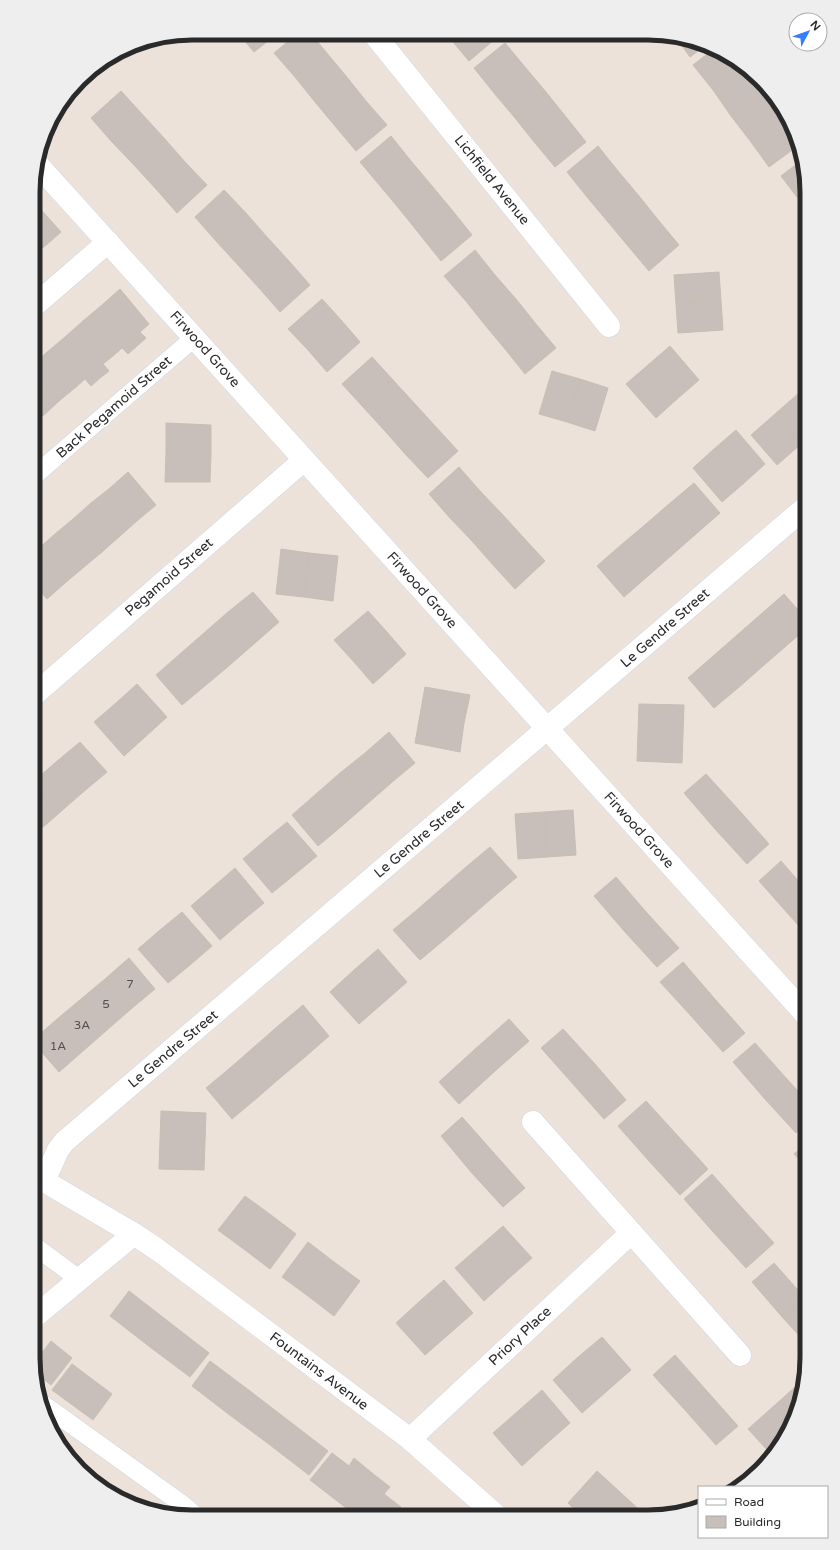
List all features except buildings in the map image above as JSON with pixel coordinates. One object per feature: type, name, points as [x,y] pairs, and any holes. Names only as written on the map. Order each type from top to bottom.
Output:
[{"type":"street","name":"Lichfield Avenue","points":[[379,40],[609,326]]},
{"type":"street","name":"Firwood Grove","points":[[42,169],[800,1008]]},
{"type":"street","points":[[40,301],[108,242]]},
{"type":"street","name":"Pegamoid Street","points":[[40,690],[304,460]]},
{"type":"street","name":"Le Gendre Street","points":[[40,1176],[64,1142],[800,512]]},
{"type":"street","points":[[533,1122],[740,1355]]},
{"type":"street","name":"Fountains Avenue","points":[[40,1180],[134,1234],[410,1439],[490,1510]]},
{"type":"street","name":"Priory Place","points":[[410,1439],[632,1233]]},
{"type":"street","points":[[40,1312],[134,1234]]},
{"type":"lane","name":"Back Pegamoid Street","points":[[40,471],[194,338]]},
{"type":"lane","points":[[40,1250],[79,1279]]},
{"type":"lane","points":[[48,1408],[189,1510]]}]
